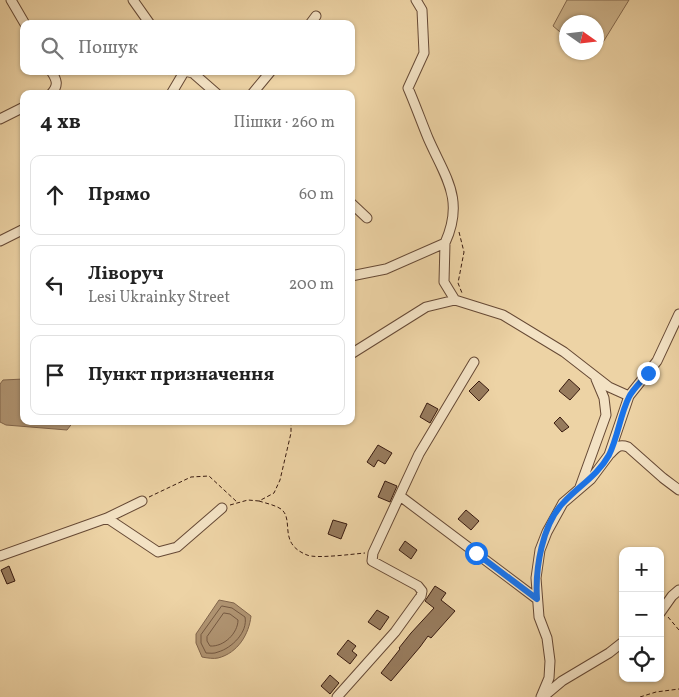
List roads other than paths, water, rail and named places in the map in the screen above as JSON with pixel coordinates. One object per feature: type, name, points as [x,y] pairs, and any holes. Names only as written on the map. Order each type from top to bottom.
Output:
[{"type":"street","points":[[11,0],[22,20]]},
{"type":"street","points":[[133,0],[147,20]]},
{"type":"street","points":[[416,0],[422,10],[424,53],[408,88],[428,138],[452,188],[454,212],[451,229],[445,243],[444,282],[455,300]]},
{"type":"street","points":[[313,20],[316,16]]},
{"type":"street","points":[[53,75],[57,81],[55,90]]},
{"type":"street","points":[[173,90],[182,75]]},
{"type":"street","points":[[195,75],[212,90]]},
{"type":"street","points":[[255,90],[268,75]]},
{"type":"street","points":[[0,119],[20,109]]},
{"type":"street","points":[[355,207],[367,218]]},
{"type":"street","points":[[0,241],[20,231]]},
{"type":"street","points":[[355,275],[386,268],[445,243]]},
{"type":"street","points":[[355,351],[426,307],[455,300],[503,316],[564,352],[609,387],[629,396]]},
{"type":"street","points":[[609,455],[629,396],[657,361],[679,314]]},
{"type":"street","points":[[337,697],[395,632],[421,596],[422,592],[418,586],[372,561],[373,553],[419,454],[474,362]]},
{"type":"street","points":[[580,488],[606,415],[604,398],[595,376]]},
{"type":"street","points":[[542,697],[549,678],[550,661],[546,638],[539,617],[536,578],[540,550],[547,532],[563,503],[591,479],[618,446],[623,445],[628,447],[662,478],[679,490]]},
{"type":"street","points":[[400,496],[537,599]]},
{"type":"street","points":[[0,556],[106,518],[142,501]]},
{"type":"street","points":[[106,518],[158,552],[177,547],[222,508]]},
{"type":"street","points":[[664,608],[679,590]]},
{"type":"street","points":[[542,697],[562,681],[619,645]]},
{"type":"water","points":[[20,379],[20,425],[71,425],[67,430],[6,425],[0,422],[0,384],[3,380]]},
{"type":"water","points":[[219,600],[234,603],[251,616],[250,623],[245,636],[231,652],[218,658],[202,657],[196,643],[196,634]]}]
